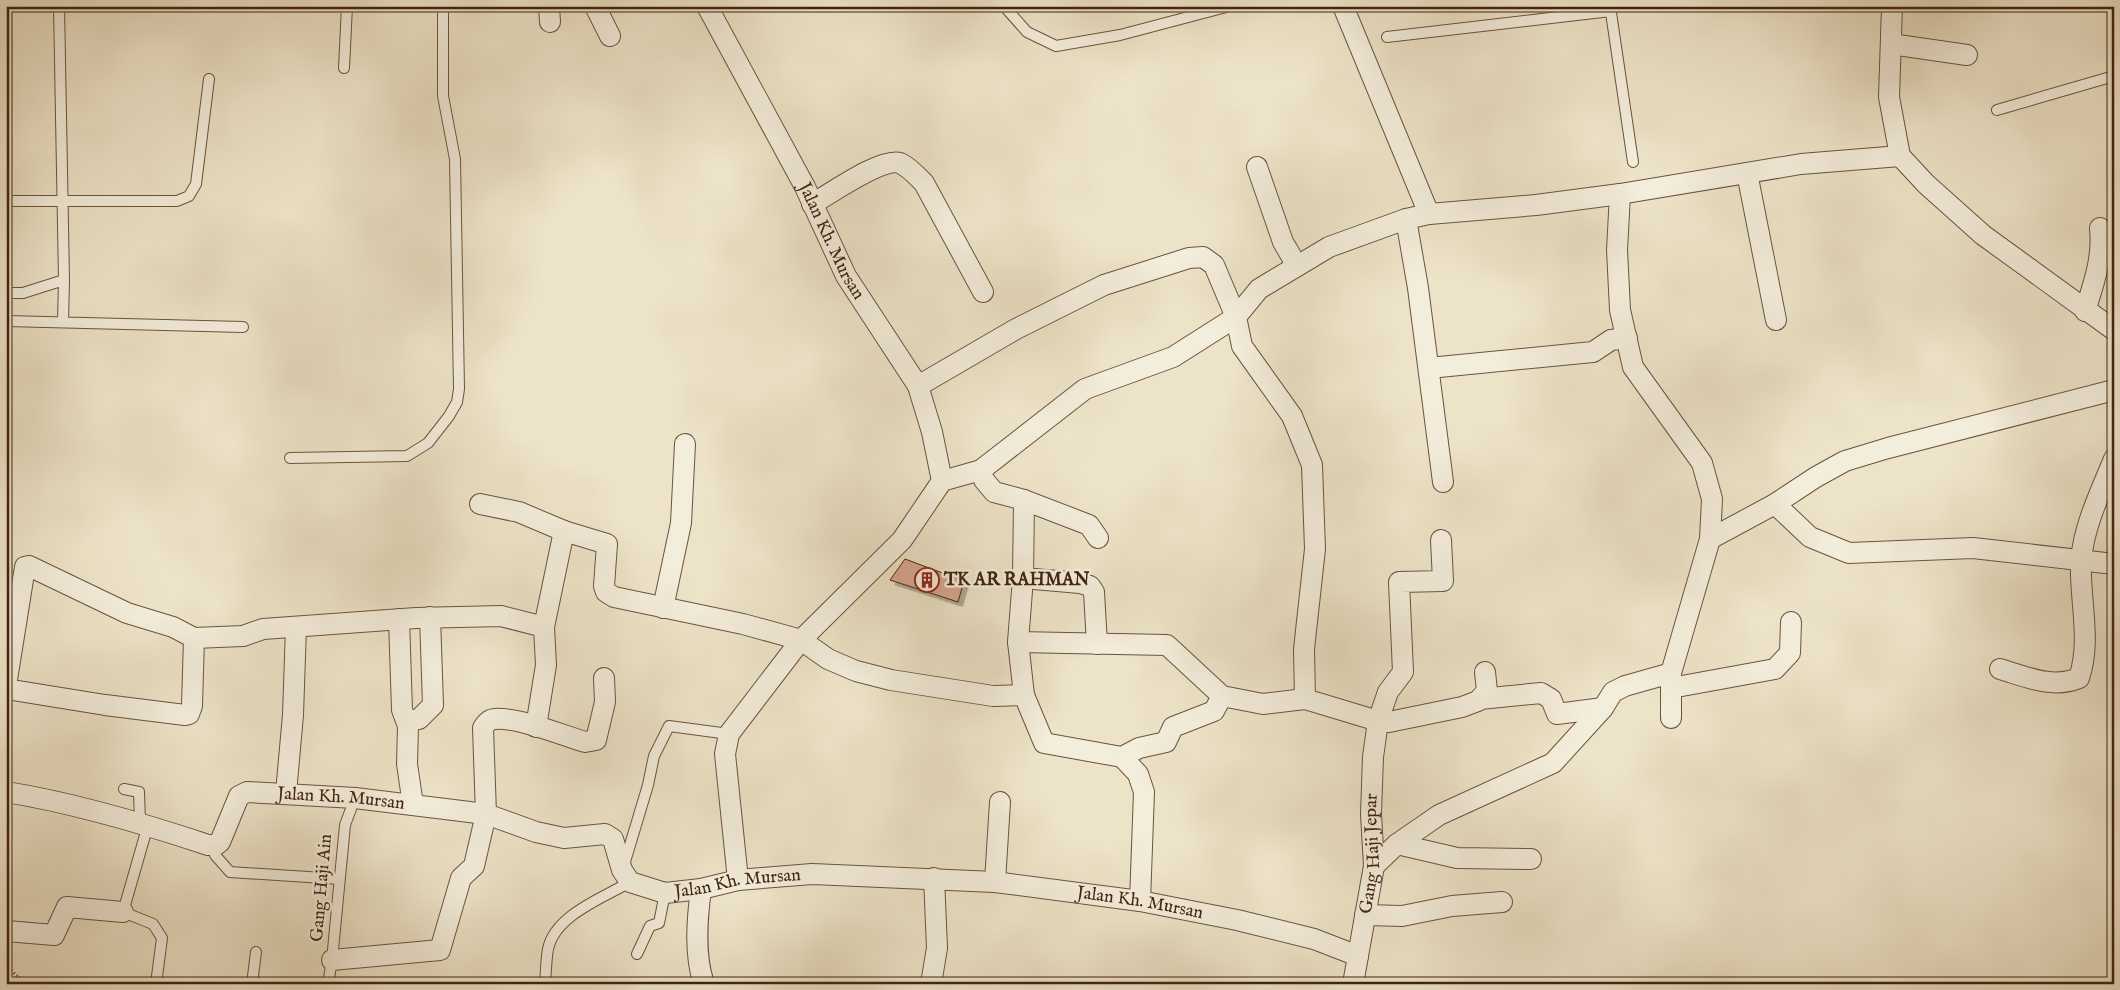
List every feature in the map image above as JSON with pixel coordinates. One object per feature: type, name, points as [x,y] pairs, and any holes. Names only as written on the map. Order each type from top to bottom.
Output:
[{"type":"street","points":[[594,6],[610,36]]},
{"type":"street","name":"Jalan Kh. Mursan","points":[[707,6],[812,204],[846,276],[918,386],[932,432],[942,481]]},
{"type":"street","points":[[1343,6],[1429,214]]},
{"type":"street","points":[[1892,6],[1889,97],[1900,156],[1926,184],[1983,235],[2085,311],[2114,330]]},
{"type":"street","points":[[1891,44],[1967,55]]},
{"type":"street","points":[[738,880],[725,754],[729,734],[801,640],[902,540],[942,481],[981,470],[1086,389],[1173,357],[1236,317],[1259,288],[1329,247],[1406,219],[1429,214],[1536,205],[1620,194],[1801,164],[1900,156]]},
{"type":"street","points":[[812,204],[879,166],[898,163],[911,170],[924,183],[983,292]]},
{"type":"street","points":[[1257,167],[1283,242],[1297,266]]},
{"type":"street","points":[[1747,173],[1776,320]]},
{"type":"street","points":[[1620,194],[1617,250],[1619,300],[1633,366],[1702,463],[1712,499],[1710,538],[1671,680],[1671,718]]},
{"type":"street","points":[[1406,219],[1429,368],[1443,482]]},
{"type":"street","points":[[2085,311],[2099,266],[2102,248],[2100,228]]},
{"type":"street","points":[[918,386],[1016,330],[1104,285],[1189,258],[1203,257],[1214,265],[1236,317],[1242,346],[1292,416],[1312,465],[1315,549],[1304,649],[1305,699]]},
{"type":"street","points":[[1429,368],[1593,352],[1611,340],[1626,338]]},
{"type":"street","points":[[1710,538],[1775,504],[1816,476],[1845,461],[1888,448],[2114,390]]},
{"type":"street","points":[[663,608],[681,523],[685,444]]},
{"type":"street","points":[[2000,669],[2047,683],[2065,683],[2079,678],[2084,662],[2085,643],[2081,559],[2090,519],[2114,459]]},
{"type":"street","points":[[981,470],[984,480],[994,492],[1024,500],[1089,525],[1098,538]]},
{"type":"street","points":[[1024,500],[1023,578],[1018,642],[1024,695],[1044,743],[1122,757],[1138,774],[1144,792],[1140,901]]},
{"type":"street","points":[[480,504],[519,512],[564,531],[607,544],[604,586],[606,592],[614,597],[742,624],[801,640],[828,659],[856,671],[882,678],[993,696],[1024,695]]},
{"type":"street","points":[[1775,504],[1810,537],[1849,553],[1973,548],[2114,564]]},
{"type":"street","points":[[536,727],[546,665],[544,628],[564,531]]},
{"type":"street","name":"Gang Haji Jepar","points":[[1353,984],[1374,866],[1371,814],[1373,757],[1378,721],[1388,692],[1404,672],[1399,582],[1443,581],[1441,540]]},
{"type":"street","points":[[194,638],[192,706],[189,714],[186,715],[105,705],[6,687],[25,567],[29,566],[127,613],[173,627],[194,638],[243,636],[263,629],[430,617],[501,616],[544,628]]},
{"type":"street","points":[[1023,578],[1080,583],[1090,586],[1094,592],[1097,644]]},
{"type":"street","points":[[407,721],[419,719],[434,705],[430,617]]},
{"type":"street","points":[[399,619],[402,710],[407,721],[407,764],[413,805]]},
{"type":"street","points":[[1374,866],[1397,844],[1439,815],[1553,763],[1603,708],[1613,692],[1624,686],[1775,669],[1790,653],[1791,622]]},
{"type":"street","points":[[286,793],[293,715],[296,627]]},
{"type":"street","points":[[1018,642],[1167,646],[1222,696],[1263,704],[1305,699],[1378,721],[1389,722],[1462,707],[1480,699],[1541,693],[1551,698],[1557,714],[1603,708]]},
{"type":"street","points":[[1480,699],[1487,691],[1485,672]]},
{"type":"street","points":[[332,960],[440,950],[461,878],[474,866],[486,814],[483,728],[486,722],[494,718],[536,727],[585,742],[596,740],[605,702],[604,678]]},
{"type":"street","points":[[1122,757],[1139,748],[1166,742],[1173,728],[1214,711],[1222,696]]},
{"type":"street","points":[[6,792],[45,798],[144,824],[208,845],[216,845]]},
{"type":"street","name":"Jalan Kh. Mursan","points":[[216,845],[220,842],[239,796],[247,792],[355,798],[486,814],[536,832],[564,838],[605,834],[613,839],[626,876],[665,893],[701,890],[738,880],[812,874],[994,882],[1140,901],[1237,920],[1314,939],[1358,956]]},
{"type":"street","points":[[994,882],[1000,802]]},
{"type":"street","points":[[1397,844],[1457,858],[1531,858]]},
{"type":"street","points":[[931,984],[937,948],[934,878]]},
{"type":"street","points":[[701,890],[698,915],[699,949],[704,984]]},
{"type":"street","points":[[1365,915],[1402,916],[1452,906],[1502,902]]},
{"type":"street","points":[[6,931],[54,935],[68,907],[122,912]]},
{"type":"lane","points":[[59,6],[64,280],[63,322]]},
{"type":"lane","points":[[344,68],[347,6]]},
{"type":"lane","points":[[290,458],[408,456],[428,443],[450,416],[456,402],[459,389],[455,159],[443,96],[443,6]]},
{"type":"lane","points":[[1004,6],[1027,32],[1056,46],[1120,35],[1230,6]]},
{"type":"lane","points":[[1387,37],[1610,8],[1633,162]]},
{"type":"lane","points":[[1997,110],[2114,76]]},
{"type":"lane","points":[[6,201],[177,201],[188,196],[196,184],[209,79]]},
{"type":"lane","points":[[6,293],[23,293],[64,280]]},
{"type":"lane","points":[[6,321],[244,327]]},
{"type":"lane","points":[[545,984],[548,948],[555,933],[573,915],[626,876],[654,756],[669,726],[729,734]]},
{"type":"lane","points":[[124,790],[139,792],[144,824],[122,912],[153,924],[162,938],[156,984]]},
{"type":"lane","name":"Gang Haji Ain","points":[[328,984],[345,825],[355,798]]},
{"type":"lane","points":[[216,845],[215,854],[230,872],[339,879]]},
{"type":"lane","points":[[637,954],[650,926],[659,923],[665,893]]},
{"type":"lane","points":[[252,984],[256,952]]},
{"type":"path","points":[[6,966],[23,981]]},
{"type":"building","name":"TK AR RAHMAN","points":[[905,559],[964,581],[958,602],[890,580]]},
{"type":"place","name":"TK AR RAHMAN","points":[[927,580]]}]
